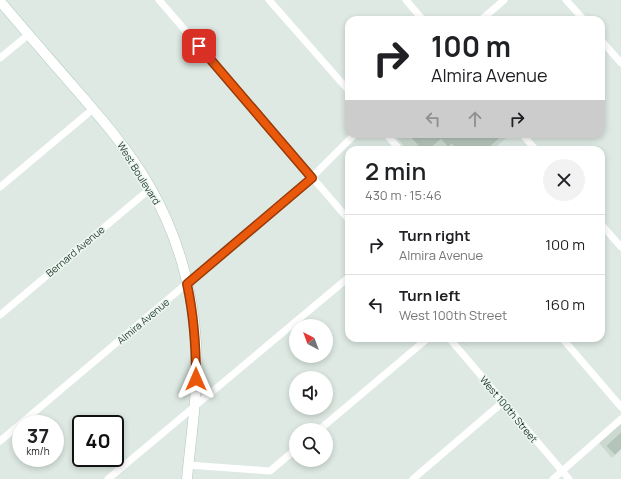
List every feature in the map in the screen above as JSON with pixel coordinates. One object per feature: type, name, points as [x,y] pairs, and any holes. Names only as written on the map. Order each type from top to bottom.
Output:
[{"type":"street","points":[[160,0],[345,215]]},
{"type":"street","points":[[270,0],[345,87]]},
{"type":"street","points":[[406,0],[420,16]]},
{"type":"street","points":[[486,16],[504,0]]},
{"type":"street","points":[[566,0],[580,16]]},
{"type":"street","name":"West Boulevard","points":[[0,1],[116,136],[151,188],[177,244],[187,284],[196,344],[195,406],[187,479]]},
{"type":"street","points":[[0,58],[28,34]]},
{"type":"street","points":[[605,45],[621,63]]},
{"type":"street","points":[[0,187],[93,109]]},
{"type":"street","name":"Almira Avenue","points":[[0,441],[312,178],[351,138]]},
{"type":"street","points":[[390,138],[396,146]]},
{"type":"street","points":[[526,138],[532,146]]},
{"type":"street","name":"Bernard Avenue","points":[[0,315],[151,188]]},
{"type":"street","points":[[605,229],[621,247]]},
{"type":"street","points":[[108,479],[345,280]]},
{"type":"street","points":[[327,423],[423,342]]},
{"type":"street","name":"West 100th Street","points":[[452,342],[569,479]]},
{"type":"street","points":[[565,342],[621,407]]},
{"type":"street","points":[[413,479],[503,402]]},
{"type":"street","points":[[553,479],[621,419]]},
{"type":"street","points":[[188,465],[270,471],[289,455]]},
{"type":"shaded area","points":[[397,138],[506,138],[497,146],[404,146]]},
{"type":"shaded area","points":[[621,423],[621,450],[612,458],[599,443]]},
{"type":"building","points":[[412,138],[441,138],[432,146],[420,146]]},
{"type":"building","points":[[441,138],[498,138],[490,146],[455,146],[452,143],[448,146]]},
{"type":"building","points":[[621,433],[621,448],[615,454],[607,446]]},
{"type":"route","points":[[196,379],[196,344],[187,284],[312,178],[199,46]]}]
